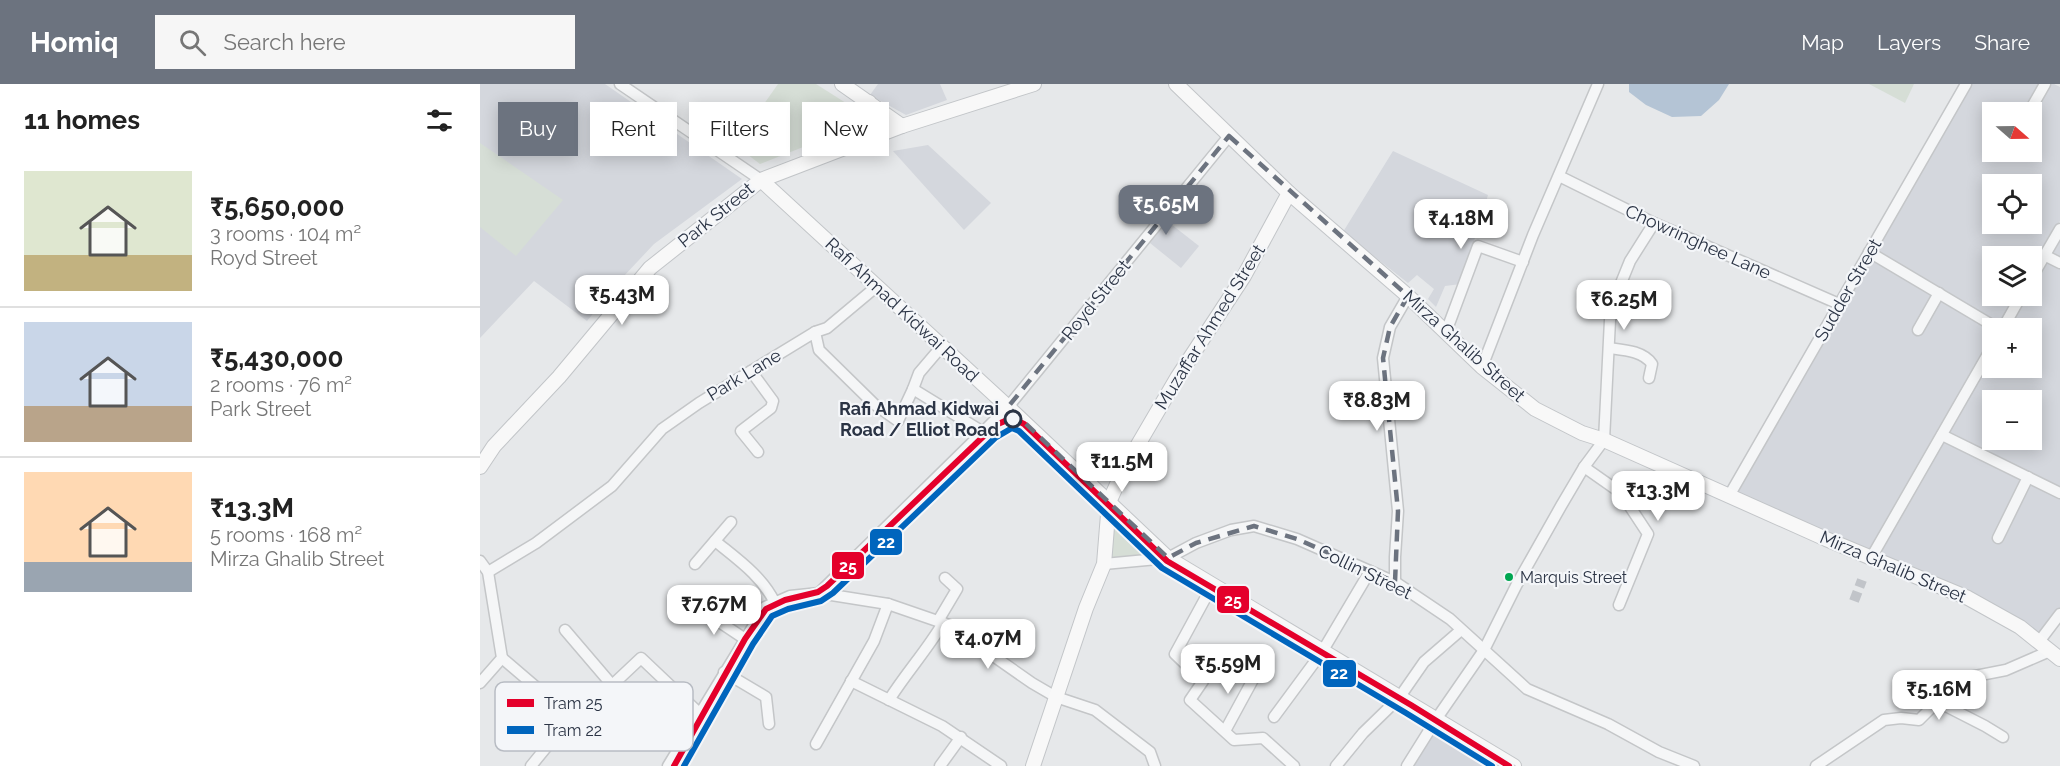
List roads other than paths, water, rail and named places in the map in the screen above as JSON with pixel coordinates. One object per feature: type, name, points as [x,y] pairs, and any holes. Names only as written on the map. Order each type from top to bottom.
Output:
[{"type":"main road","points":[[842,84],[869,102]]},
{"type":"main road","name":"Park Street","points":[[889,131],[1034,84]]},
{"type":"main road","name":"Mirza Ghalib Street","points":[[1176,84],[1289,193],[1408,296],[1482,367],[1535,409],[1582,433],[1604,440],[1871,558],[1968,598],[2020,627],[2050,651]]},
{"type":"main road","points":[[889,117],[902,126]]},
{"type":"main road","name":"Park Street","points":[[480,467],[494,446],[559,377],[650,268],[761,180],[823,156]]},
{"type":"main road","name":"Rafi Ahmad Kidwai Road","points":[[761,180],[1168,558],[1514,766]]},
{"type":"main road","name":"Muzaffar Ahmed Street","points":[[1033,766],[1086,608],[1104,564],[1109,502],[1131,457],[1177,378],[1244,276],[1289,193]]},
{"type":"street","points":[[620,84],[761,180]]},
{"type":"street","points":[[1482,367],[1523,262],[1598,84]]},
{"type":"street","name":"Sudder Street","points":[[1729,496],[1966,84]]},
{"type":"street","points":[[2035,102],[2045,84]]},
{"type":"street","name":"Royd Street","points":[[819,593],[1008,407],[1230,136]]},
{"type":"street","name":"Chowringhee Lane","points":[[1559,176],[1654,223],[1839,304]]},
{"type":"street","points":[[1407,766],[1484,650],[1522,575],[1584,467],[1604,440],[1610,319],[1622,278],[1654,223]]},
{"type":"street","points":[[2042,259],[2060,229]]},
{"type":"street","points":[[1446,332],[1478,246],[1523,262]]},
{"type":"street","points":[[1869,252],[1982,319]]},
{"type":"street","points":[[2044,255],[2060,263]]},
{"type":"street","name":"Park Lane","points":[[488,572],[536,543],[612,486],[662,429],[751,371],[815,332],[827,328],[876,287]]},
{"type":"street","points":[[1918,330],[1939,293]]},
{"type":"street","points":[[1395,582],[1398,511],[1383,358],[1390,327],[1408,296]]},
{"type":"street","points":[[815,332],[819,350],[874,404],[898,421],[920,373],[942,346]]},
{"type":"street","points":[[1609,348],[1647,357],[1652,364],[1649,378]]},
{"type":"street","points":[[1871,558],[1982,365]]},
{"type":"street","points":[[751,371],[773,401],[771,408],[741,431],[758,452]]},
{"type":"street","points":[[913,389],[983,432]]},
{"type":"street","points":[[1942,435],[2060,493]]},
{"type":"street","points":[[1584,467],[1621,493],[1648,534],[1619,605]]},
{"type":"street","points":[[1998,538],[2028,477]]},
{"type":"street","points":[[695,564],[731,522]]},
{"type":"street","name":"Collin Street","points":[[1104,564],[1168,558],[1196,543],[1231,530],[1254,526],[1297,539],[1395,582],[1450,619],[1527,689],[1608,724],[1659,752],[1694,766]]},
{"type":"street","points":[[715,541],[749,569],[769,590],[775,603]]},
{"type":"street","points":[[480,561],[488,572],[502,658],[530,682]]},
{"type":"street","points":[[1274,717],[1322,652],[1370,571]]},
{"type":"street","points":[[889,700],[903,677],[929,646],[957,589],[945,578]]},
{"type":"street","points":[[1212,586],[1174,654],[1203,681],[1190,700],[1234,740],[1263,738],[1294,766]]},
{"type":"street","points":[[693,723],[765,607],[790,596],[819,593],[888,604],[940,622],[1056,697],[1095,710],[1150,752],[1155,766]]},
{"type":"street","points":[[816,744],[874,641],[888,604]]},
{"type":"street","points":[[700,609],[745,639]]},
{"type":"street","points":[[1825,764],[1884,720],[1901,718],[1919,720],[1960,679],[2006,670],[2050,651],[2060,614]]},
{"type":"street","points":[[565,630],[609,682]]},
{"type":"street","points":[[1336,766],[1364,733],[1399,698],[1424,662],[1461,630]]},
{"type":"street","points":[[480,683],[502,658]]},
{"type":"street","points":[[615,682],[641,658],[666,682]]},
{"type":"street","points":[[724,672],[766,697],[769,724]]},
{"type":"street","points":[[1225,731],[1256,674]]},
{"type":"street","points":[[851,681],[942,726],[1001,766]]},
{"type":"street","points":[[1938,702],[2002,737]]},
{"type":"street","points":[[693,707],[699,713]]},
{"type":"street","points":[[940,766],[961,737]]},
{"type":"street","points":[[531,766],[543,751]]},
{"type":"street","points":[[668,766],[677,751]]},
{"type":"water","points":[[1629,84],[1729,84],[1719,100],[1701,116],[1672,117],[1646,105],[1629,92]]},
{"type":"tunnel","points":[[1854,601],[1862,580]]},
{"type":"tram line","points":[[693,726],[742,637],[764,607],[778,600],[812,591],[825,584],[987,429],[1001,419],[1011,416],[1027,422],[1169,559],[1412,702],[1515,766]]},
{"type":"tram line","name":"25","points":[[693,732],[745,639],[766,609],[785,600],[818,592],[827,586],[989,431],[1012,418],[1024,424],[1167,561],[1411,705],[1509,766]]},
{"type":"tram line","name":"22","points":[[693,750],[753,644],[772,616],[788,609],[821,601],[833,593],[995,438],[1012,428],[1019,431],[1162,568],[1492,766]]},
{"type":"tram line","points":[[671,766],[679,751]]},
{"type":"tram line","name":"25","points":[[674,766],[682,751]]},
{"type":"tram line","name":"22","points":[[684,766],[692,751]]},
{"type":"place","name":"Rafi Ahmad Kidwai Road / Elliot Road","points":[[1013,419]]},
{"type":"place","name":"Marquis Street","points":[[1509,577]]}]
